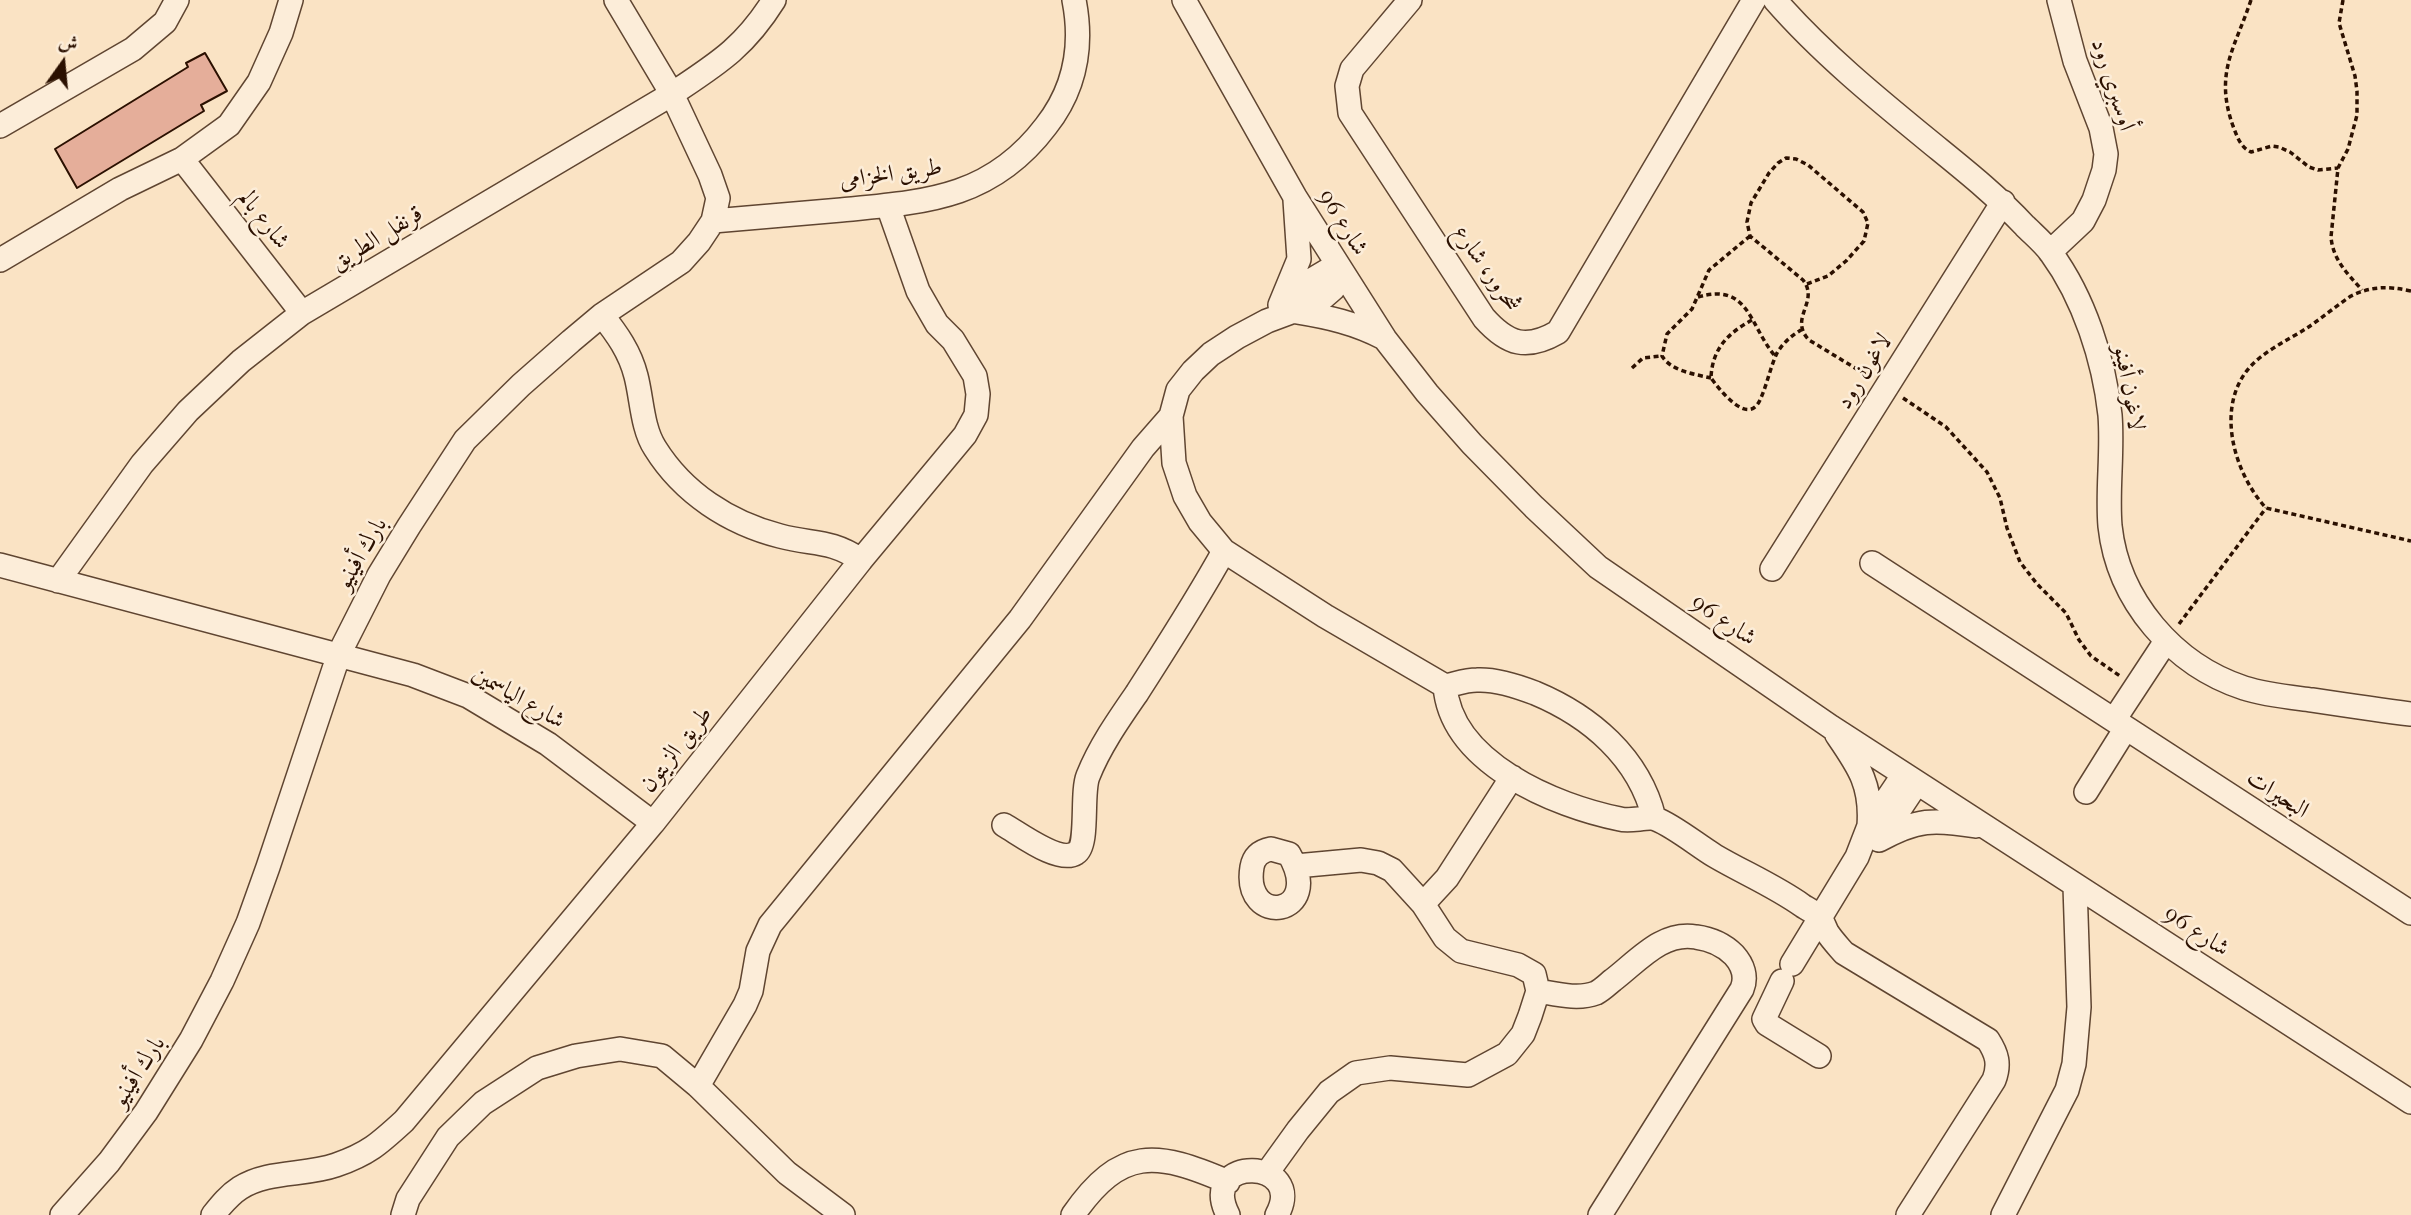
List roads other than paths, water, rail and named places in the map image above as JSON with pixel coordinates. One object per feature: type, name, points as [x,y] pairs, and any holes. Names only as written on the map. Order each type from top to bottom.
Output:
[{"type":"street","points":[[0,126],[133,49],[165,22],[177,0]]},
{"type":"street","points":[[0,260],[120,189],[182,159],[229,125],[259,82],[281,33],[291,0]]},
{"type":"street","points":[[616,0],[672,94],[710,175],[718,198],[713,221]]},
{"type":"street","name":"قرنفل الطريق","points":[[58,581],[142,464],[188,411],[242,361],[302,313],[672,94],[720,62],[743,42],[774,0]]},
{"type":"street","name":"طريق الخزامى","points":[[713,221],[930,200],[967,189],[1004,168],[1039,136],[1061,104],[1073,75],[1078,39],[1074,0]]},
{"type":"street","name":"شارع 96","points":[[1184,0],[1295,197],[1385,339],[1427,393],[1472,444],[1598,567],[1831,727],[2411,1102]]},
{"type":"street","name":"شحرور، شارع","points":[[1410,0],[1352,69],[1348,86],[1350,113],[1484,318],[1498,333],[1514,342],[1541,342],[1558,332],[1754,0]]},
{"type":"street","name":"لاغون أفينو","points":[[1775,0],[1836,61],[1888,107],[1984,184],[2050,252],[2084,315],[2106,388],[2112,440],[2110,525],[2119,563],[2135,600],[2166,641],[2206,672],[2244,688],[2284,697],[2411,714]]},
{"type":"street","name":"أوسبري رود","points":[[2050,252],[2083,221],[2094,200],[2104,170],[2106,154],[2101,128],[2075,61],[2059,0]]},
{"type":"street","name":"شارع بالم","points":[[182,159],[302,313]]},
{"type":"street","points":[[1280,312],[1299,259],[1295,197]]},
{"type":"street","name":"لاغون رود","points":[[1772,569],[2003,202]]},
{"type":"street","name":"طريق الزيتون","points":[[213,1215],[241,1187],[260,1179],[333,1166],[373,1150],[404,1121],[653,823],[861,560],[965,435],[976,415],[978,394],[975,376],[953,340],[937,324],[918,291],[888,206]]},
{"type":"street","name":"بارك أفينيو","points":[[62,1215],[109,1161],[146,1112],[191,1040],[222,981],[268,867],[339,654],[379,575],[465,440],[520,385],[603,316],[681,262],[713,221]]},
{"type":"street","points":[[1340,269],[1333,289],[1318,302],[1280,312],[1211,354],[1193,370],[1178,390],[1171,416],[1174,463],[1185,496],[1200,522],[1224,551],[1325,616],[1445,686],[1477,680],[1517,686],[1560,703],[1591,723],[1619,751],[1641,781],[1654,818]]},
{"type":"street","points":[[1280,312],[1338,318],[1385,339]]},
{"type":"street","points":[[603,316],[622,341],[630,358],[653,446],[688,488],[727,516],[745,524],[780,536],[827,543],[861,560]]},
{"type":"street","points":[[698,1086],[745,1005],[751,991],[758,951],[770,925],[1020,619],[1143,448],[1171,416]]},
{"type":"street","points":[[1004,825],[1054,854],[1071,856],[1080,851],[1083,845],[1083,803],[1087,778],[1103,745],[1204,588],[1224,551]]},
{"type":"street","name":"البحيرات","points":[[1872,564],[2411,913]]},
{"type":"street","name":"شارع الياسمين","points":[[0,565],[339,654],[413,675],[468,696],[548,744],[653,823]]},
{"type":"street","points":[[2085,792],[2136,687],[2166,641]]},
{"type":"street","points":[[1445,686],[1446,701],[1453,720],[1467,740],[1512,777],[1552,800],[1579,808],[1623,820],[1654,818],[1715,856],[1793,899],[1820,918],[1833,941],[1844,953],[1988,1040],[1996,1052],[1999,1066],[1994,1080],[1909,1215]]},
{"type":"street","points":[[1831,727],[1860,769],[1867,791],[1874,833]]},
{"type":"street","points":[[1423,904],[1447,878],[1512,777]]},
{"type":"street","points":[[1819,1056],[1767,1024],[1764,1019],[1787,973],[1857,857],[1911,779]]},
{"type":"street","points":[[1874,833],[1919,822],[1942,820],[1984,827]]},
{"type":"street","points":[[1267,1174],[1329,1092],[1356,1073],[1390,1068],[1468,1075],[1491,1065],[1507,1054],[1523,1034],[1538,991],[1534,974],[1518,965],[1461,951],[1445,938],[1423,904],[1392,870],[1378,863],[1361,860],[1296,866]]},
{"type":"street","points":[[2003,1215],[2067,1090],[2074,1064],[2079,1007],[2075,886]]},
{"type":"street","points":[[1538,991],[1576,996],[1597,992],[1656,945],[1687,935],[1723,945],[1743,970],[1745,981],[1742,989],[1600,1215]]},
{"type":"street","points":[[402,1215],[408,1199],[448,1138],[483,1103],[537,1068],[576,1056],[620,1049],[662,1056],[698,1086],[787,1173],[843,1215]]},
{"type":"street","points":[[1073,1215],[1101,1181],[1115,1169],[1136,1160],[1160,1160],[1203,1171],[1228,1182]]},
{"type":"street","points":[[1228,1215],[1223,1199],[1228,1182],[1239,1172],[1261,1170],[1274,1179],[1281,1193],[1280,1209],[1276,1215]]}]
